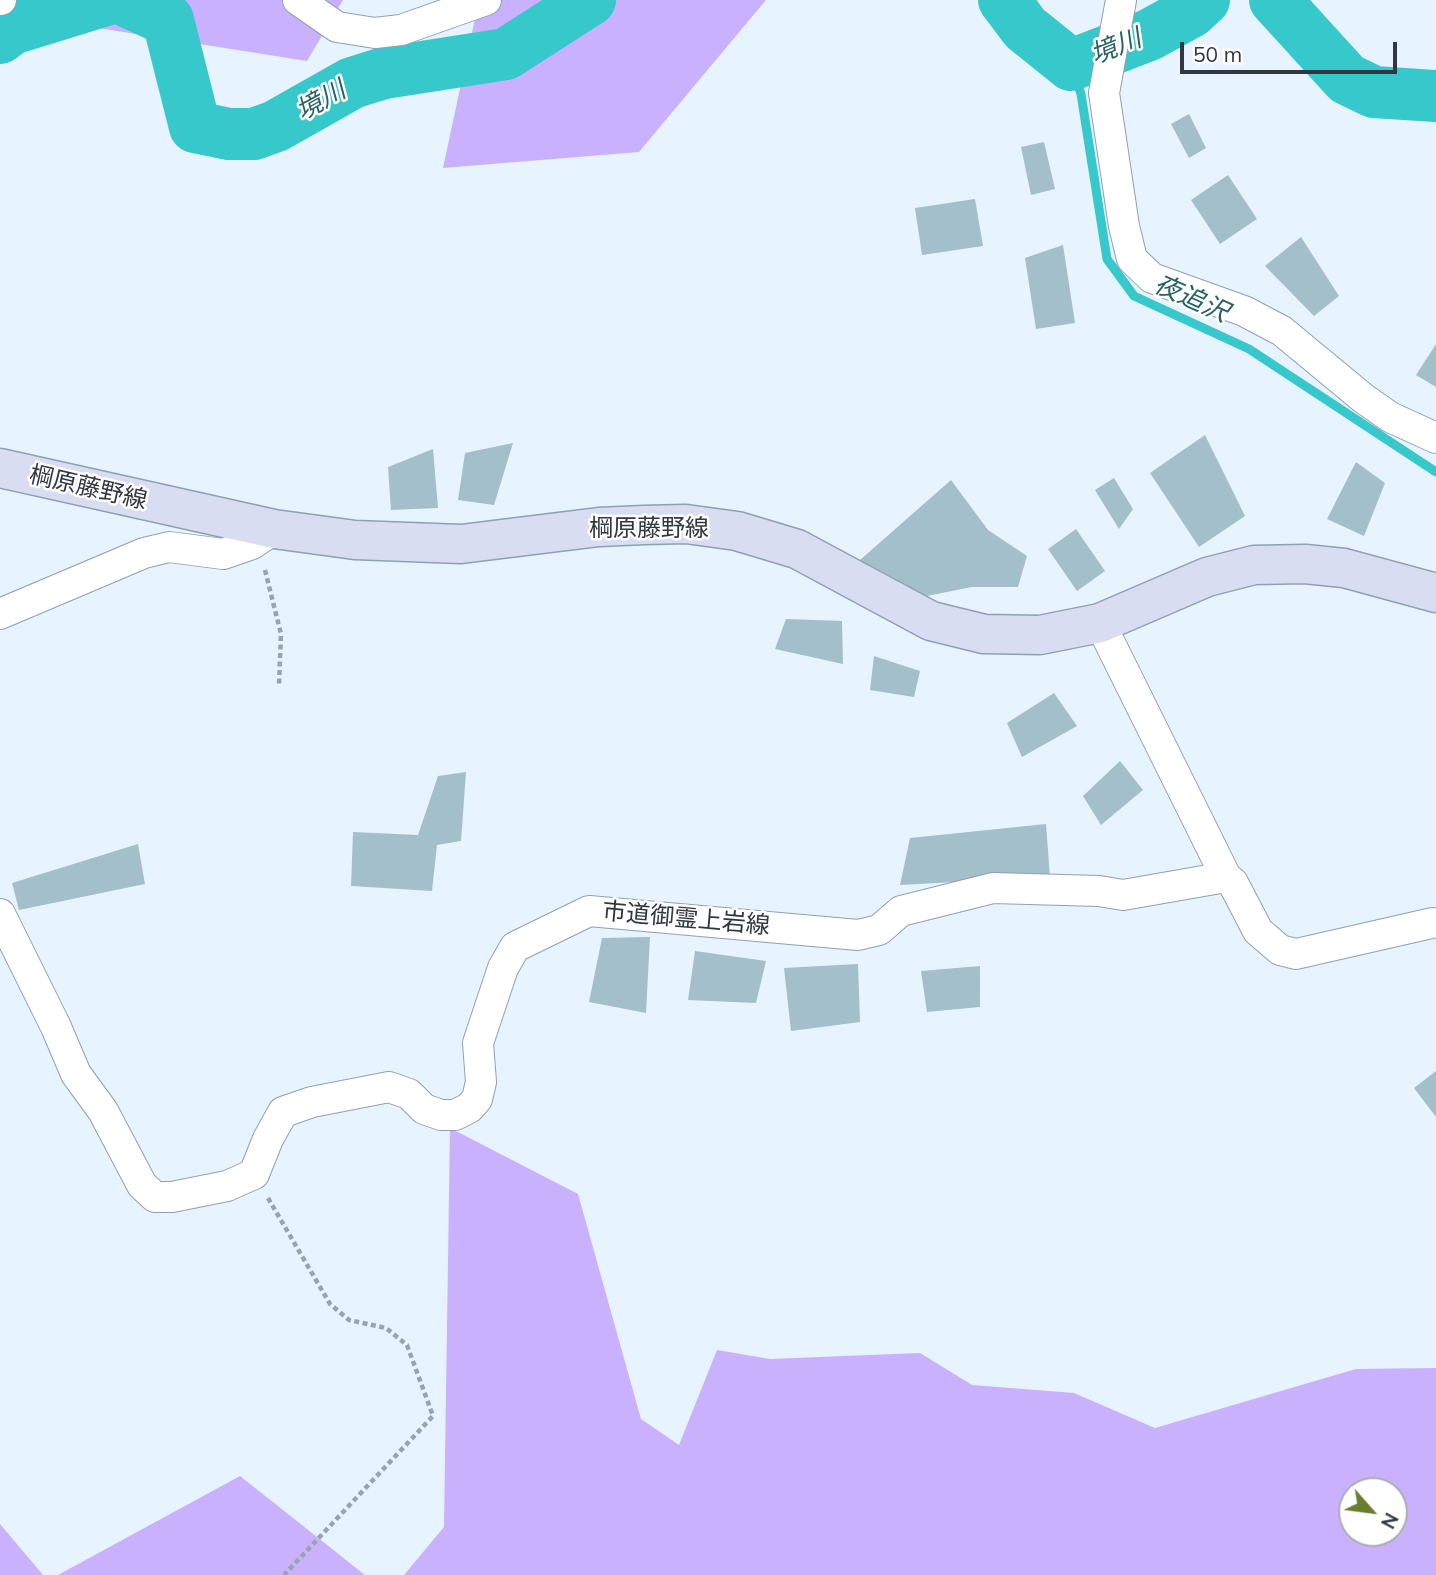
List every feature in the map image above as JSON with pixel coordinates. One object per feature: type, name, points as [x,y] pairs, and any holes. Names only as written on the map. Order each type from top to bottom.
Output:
[{"type":"main road","name":"棡原藤野線","points":[[0,468],[263,537],[461,544],[599,527],[686,524],[737,531],[797,549],[931,621],[971,631],[1040,635],[1100,623],[1207,577],[1254,565],[1305,564],[1344,568],[1436,593]]},
{"type":"street","points":[[298,0],[337,27],[375,33],[401,30],[486,0]]},
{"type":"street","points":[[1119,13],[1104,93],[1124,226],[1132,259],[1152,278],[1244,311],[1282,331],[1390,417],[1436,438]]},
{"type":"street","points":[[0,614],[144,553],[169,547],[223,554],[263,537]]},
{"type":"street","points":[[1100,623],[1226,877],[1233,883],[1258,931],[1280,950],[1296,954],[1432,923]]},
{"type":"street","name":"市道御霊上岩線","points":[[254,1174],[268,1139],[283,1112],[312,1102],[389,1087],[409,1094],[424,1109],[441,1115],[455,1115],[469,1108],[477,1099],[481,1082],[478,1042],[503,968],[515,947],[589,911],[858,935],[879,930],[901,911],[993,888],[1099,891],[1123,895],[1226,877]]},
{"type":"street","points":[[0,914],[56,1027],[76,1074],[103,1111],[142,1185],[155,1197],[172,1197],[227,1186],[254,1174]]},
{"type":"path","points":[[263,537],[281,634],[279,684]]},
{"type":"path","points":[[254,1174],[330,1304],[349,1320],[386,1328],[407,1345],[433,1416],[284,1575]]},
{"type":"shaded area","points":[[0,0],[343,0],[307,61],[22,16],[0,15]]},
{"type":"shaded area","points":[[479,0],[766,0],[639,152],[443,168]]},
{"type":"shaded area","points":[[450,1128],[578,1194],[641,1419],[679,1445],[717,1350],[770,1359],[920,1353],[972,1385],[1074,1393],[1155,1428],[1356,1369],[1436,1368],[1436,1575],[404,1575],[444,1527]]},
{"type":"shaded area","points":[[240,1476],[365,1575],[58,1575]]},
{"type":"shaded area","points":[[0,1524],[43,1575],[0,1575]]},
{"type":"building","points":[[1189,114],[1206,148],[1189,158],[1171,124]]},
{"type":"building","points":[[1044,142],[1055,189],[1031,195],[1021,147]]},
{"type":"building","points":[[1228,175],[1257,219],[1220,244],[1191,200]]},
{"type":"building","points":[[975,199],[983,246],[922,255],[915,208]]},
{"type":"building","points":[[1301,237],[1339,296],[1314,316],[1265,266]]},
{"type":"building","points":[[1063,245],[1075,323],[1036,329],[1025,258]]},
{"type":"building","points":[[1436,344],[1436,387],[1416,375]]},
{"type":"building","points":[[1205,435],[1245,516],[1199,547],[1150,473]]},
{"type":"building","points":[[513,443],[494,505],[458,500],[465,453]]},
{"type":"building","points":[[433,449],[438,508],[391,510],[388,467]]},
{"type":"building","points":[[1356,462],[1385,483],[1364,536],[1327,519]]},
{"type":"building","points":[[1114,478],[1133,509],[1119,529],[1095,490]]},
{"type":"building","points":[[951,480],[988,530],[1027,556],[1018,587],[972,587],[927,596],[860,560]]},
{"type":"building","points":[[1076,529],[1105,571],[1077,591],[1048,549]]},
{"type":"building","points":[[786,619],[842,621],[843,664],[775,649]]},
{"type":"building","points":[[874,656],[920,671],[914,697],[870,690]]},
{"type":"building","points":[[1054,693],[1077,726],[1022,757],[1007,723]]},
{"type":"building","points":[[1120,761],[1143,790],[1101,825],[1083,796]]},
{"type":"building","points":[[466,772],[461,841],[437,845],[432,891],[351,886],[353,832],[418,835],[438,776]]},
{"type":"building","points":[[1046,824],[1050,877],[900,885],[910,838]]},
{"type":"building","points":[[138,844],[145,884],[19,910],[12,883]]},
{"type":"building","points":[[650,937],[646,1013],[589,1002],[602,938]]},
{"type":"building","points":[[695,951],[766,961],[756,1003],[688,1000]]},
{"type":"building","points":[[858,964],[860,1022],[791,1031],[784,968]]},
{"type":"building","points":[[980,966],[980,1007],[927,1012],[921,971]]},
{"type":"building","points":[[1436,1071],[1436,1117],[1414,1088]]},
{"type":"waterway","name":"境川","points":[[0,38],[12,29],[106,0]]},
{"type":"waterway","name":"境川","points":[[124,0],[168,20],[195,127],[229,134],[254,134],[276,126],[352,83],[384,73],[506,54],[590,0]]},
{"type":"waterway","name":"境川","points":[[1004,0],[1025,28],[1071,65],[1149,35],[1191,12],[1204,0]]},
{"type":"waterway","name":"境川","points":[[1275,0],[1347,79],[1374,92],[1436,96]]},
{"type":"waterway","name":"夜追沢","points":[[1071,65],[1081,94],[1107,259],[1134,296],[1249,349],[1436,472]]}]
